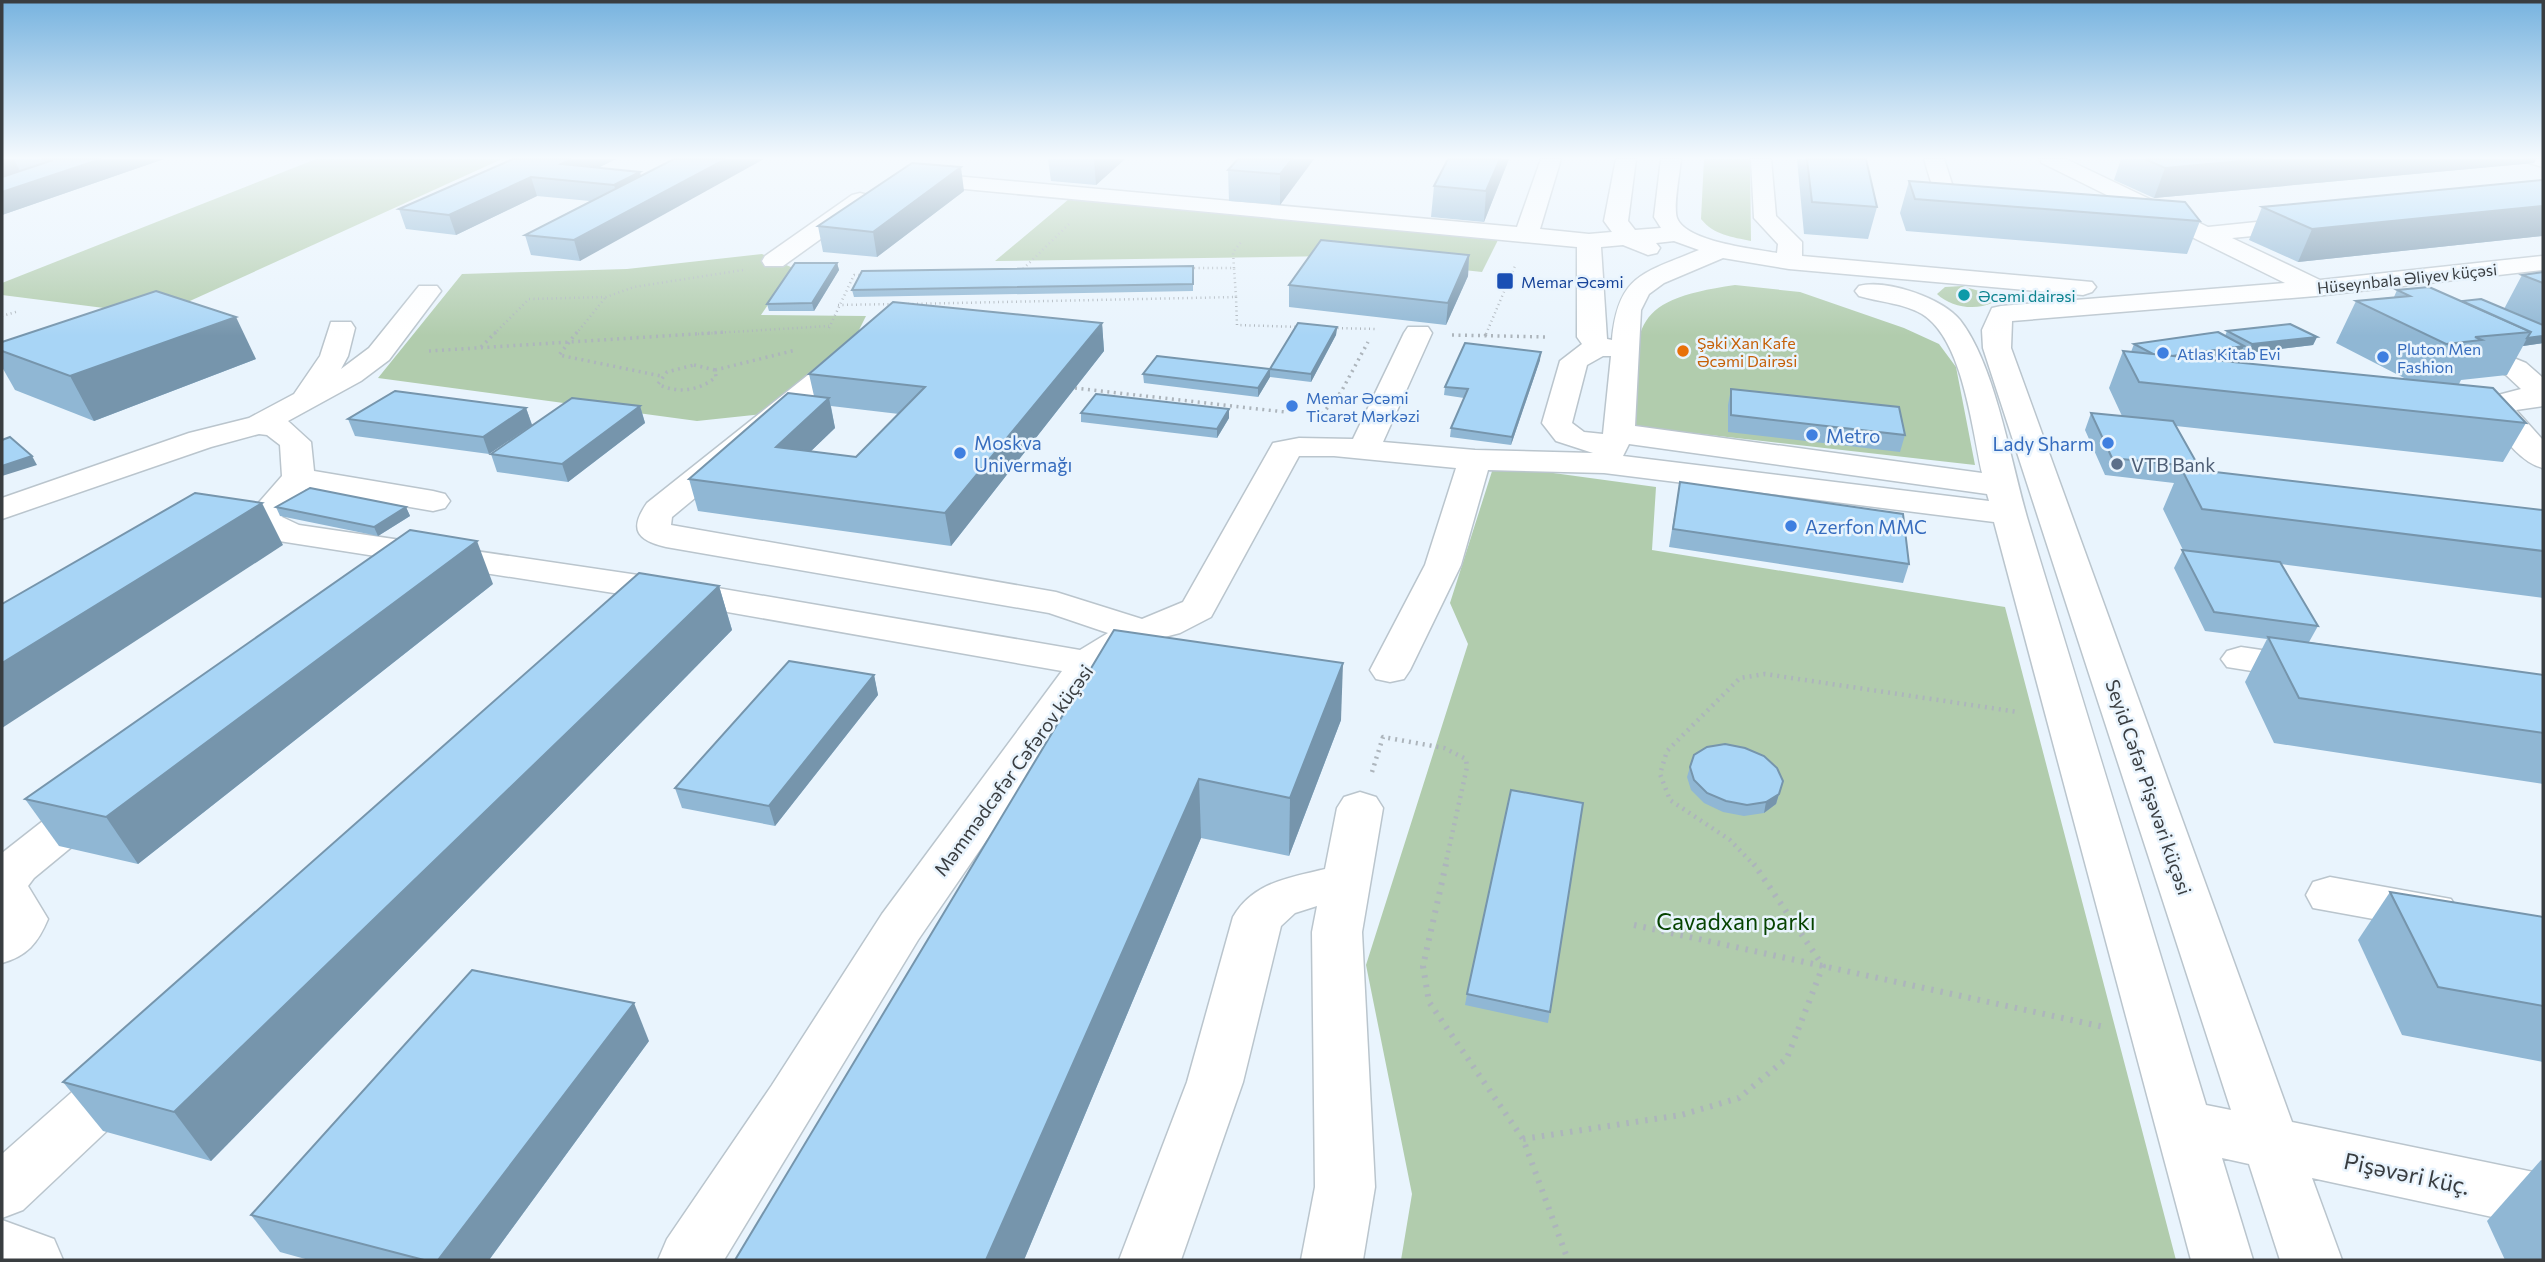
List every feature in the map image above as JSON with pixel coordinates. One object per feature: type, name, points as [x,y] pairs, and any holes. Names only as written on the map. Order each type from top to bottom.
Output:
[{"type":"street","points":[[774,261],[838,218]]},
{"type":"street","points":[[1345,218],[1589,241],[1676,234]]},
{"type":"street","points":[[1526,235],[1532,218]]},
{"type":"street","points":[[1616,218],[1629,239],[1648,248],[1789,262],[1949,294],[1976,315],[2270,292]]},
{"type":"street","points":[[1665,218],[1676,234],[1708,256],[1859,289],[1949,294],[2129,289],[2270,292]]},
{"type":"street","points":[[1766,218],[1768,223],[1790,242],[1789,262]]},
{"type":"street","points":[[2173,218],[2316,288]]},
{"type":"street","points":[[2207,234],[2328,221]]},
{"type":"street","points":[[1589,241],[1591,337],[1611,348]]},
{"type":"street","points":[[1612,447],[1611,348],[1638,290],[1655,278],[1708,256]]},
{"type":"street","name":"Hüseynbala Əliyev küçəsi","points":[[2270,292],[2543,263]]},
{"type":"street","name":"Seyid Cəfər Pişəvəri küçəsi","points":[[1949,294],[1993,287],[2012,299],[2014,305],[2001,314],[1996,330],[1997,348],[2311,1260]]},
{"type":"street","points":[[2,509],[200,440],[259,425],[351,374],[379,354],[428,291]]},
{"type":"street","points":[[1949,294],[2222,1260]]},
{"type":"street","points":[[305,400],[334,356],[341,328]]},
{"type":"street","points":[[878,332],[659,510],[653,519],[654,530],[666,537],[1056,603],[1140,631]]},
{"type":"street","points":[[1370,436],[1418,333]]},
{"type":"street","points":[[2440,335],[2539,386]]},
{"type":"street","points":[[1611,348],[1574,361],[1557,423],[1560,431],[1572,439],[1612,447],[2006,500]]},
{"type":"street","points":[[2539,386],[2504,403],[2500,409],[2510,424],[2543,458]]},
{"type":"street","points":[[259,425],[276,427],[295,442],[298,478]]},
{"type":"street","points":[[1290,447],[1370,436],[1475,460],[1612,447]]},
{"type":"street","name":"Məmmədcəfər Cəfərov küçəsi","points":[[689,1260],[792,1102],[900,927],[1088,663],[1101,652],[1140,631],[1166,625],[1198,609],[1284,450],[1290,447]]},
{"type":"street","points":[[1390,670],[1443,565],[1475,460]]},
{"type":"street","points":[[298,478],[433,501]]},
{"type":"street","points":[[298,478],[248,521],[268,523],[291,534],[665,590],[1088,663]]},
{"type":"street","points":[[372,585],[415,551]]},
{"type":"street","points":[[624,627],[665,590]]},
{"type":"street","points":[[2241,659],[2351,674]]},
{"type":"street","points":[[2,944],[18,931],[23,919],[3,885],[16,866],[124,781]]},
{"type":"street","points":[[1332,1260],[1345,1187],[1337,932],[1360,808]]},
{"type":"street","points":[[1150,1260],[1216,1082],[1258,917],[1279,899],[1346,881]]},
{"type":"street","points":[[2330,895],[2477,920]]},
{"type":"street","points":[[2,1191],[158,1050]]},
{"type":"street","name":"Pişəvəri küç.","points":[[2183,1125],[2543,1201]]},
{"type":"street","points":[[2,1249],[33,1260]]},
{"type":"path","points":[[1033,271],[1020,272],[1073,218]]},
{"type":"path","points":[[1485,336],[1526,235]]},
{"type":"path","points":[[838,305],[1236,297],[1233,252],[1245,237]]},
{"type":"path","points":[[480,348],[529,299],[606,297],[634,286],[734,272],[774,261]]},
{"type":"path","points":[[1180,268],[1234,268]]},
{"type":"path","points":[[826,335],[854,275],[868,274]]},
{"type":"path","points":[[606,297],[559,355],[662,376],[685,366],[703,365],[715,370],[808,347]]},
{"type":"path","points":[[2,316],[19,311]]},
{"type":"path","points":[[379,354],[830,326]]},
{"type":"path","points":[[1290,447],[1341,392],[1375,329]]},
{"type":"path","points":[[662,376],[658,384],[662,387],[686,390],[712,381],[718,373],[715,370]]},
{"type":"path","points":[[1076,388],[1320,416],[1370,436]]},
{"type":"path","points":[[1823,967],[1753,863],[1730,840],[1702,824],[1670,800],[1660,774],[1667,751],[1740,678],[1765,674],[2068,719]]},
{"type":"path","points":[[1360,808],[1383,737],[1444,748],[1466,759],[1467,767],[1423,966],[1429,1002],[1523,1139],[1568,1260]]},
{"type":"path","points":[[1634,925],[2159,1040]]},
{"type":"path","points":[[1523,1139],[1681,1115],[1739,1098],[1787,1058],[1823,967]]},
{"type":"green space","points":[[167,218],[373,218],[159,315],[2,295],[2,283]]},
{"type":"green space","points":[[1046,218],[1267,218],[1498,240],[1482,272],[1335,256],[995,261]]},
{"type":"green space","points":[[1751,218],[1751,241],[1718,232],[1701,219]]},
{"type":"green space","points":[[762,254],[793,268],[761,315],[866,316],[854,340],[763,414],[697,421],[378,378],[462,274],[627,269]]},
{"type":"green space","points":[[1735,285],[1800,292],[1904,328],[1939,344],[1956,367],[1975,465],[1631,426],[1635,365],[1644,325],[1655,311],[1673,300]]},
{"type":"green space","name":"Əcəmi dairəsi","points":[[1962,286],[1986,293],[1993,300],[1992,303],[1978,307],[1963,306],[1949,302],[1937,294],[1945,287]]},
{"type":"green space","name":"Cavadxan parkı","points":[[1494,465],[1656,487],[1652,550],[2005,607],[2176,1260],[1401,1260],[1412,1194],[1366,965],[1468,644],[1450,603]]},
{"type":"building","points":[[559,218],[615,218],[574,240],[525,235]]},
{"type":"building","points":[[830,218],[892,218],[873,232],[818,226]]},
{"type":"building","points":[[2160,218],[2198,218],[2200,221]]},
{"type":"building","points":[[2287,218],[2424,218],[2312,229]]},
{"type":"building","points":[[1321,240],[1469,255],[1448,303],[1289,285]]},
{"type":"building","points":[[795,263],[837,263],[812,303],[767,304]]},
{"type":"building","points":[[1193,266],[1193,284],[852,290],[862,271]]},
{"type":"building","points":[[2543,272],[2543,283],[2522,275]]},
{"type":"building","points":[[2429,287],[2531,332],[2475,337],[2482,340],[2446,344],[2356,301],[2410,296],[2397,290]]},
{"type":"building","points":[[156,291],[236,317],[70,376],[2,351],[2,342]]},
{"type":"building","points":[[2481,299],[2543,325],[2543,336],[2527,338],[2531,332],[2462,301]]},
{"type":"building","name":"Moskva Univermağı","points":[[893,302],[1102,323],[945,513],[689,479],[788,393],[829,398],[776,447],[856,457],[925,387],[809,374]]},
{"type":"building","points":[[1298,323],[1337,327],[1311,374],[1270,369]]},
{"type":"building","points":[[2290,324],[2317,337],[2252,344],[2227,331]]},
{"type":"building","points":[[2218,332],[2244,346],[2172,356],[2153,354],[2134,344]]},
{"type":"building","points":[[1465,343],[1541,352],[1512,437],[1451,428],[1468,389],[1445,387]]},
{"type":"building","points":[[2123,351],[2493,388],[2526,423],[2139,382]]},
{"type":"building","points":[[1157,356],[1270,369],[1258,388],[1143,374]]},
{"type":"building","points":[[1731,389],[1899,407],[1905,435],[1731,415]]},
{"type":"building","points":[[395,391],[526,408],[483,437],[348,419]]},
{"type":"building","points":[[1096,394],[1229,409],[1217,429],[1081,413]]},
{"type":"building","points":[[572,398],[640,406],[562,464],[491,454]]},
{"type":"building","points":[[2091,413],[2173,421],[2199,467],[2112,458]]},
{"type":"building","points":[[10,437],[32,456],[2,466],[2,440]]},
{"type":"building","points":[[2181,468],[2543,510],[2543,551],[2202,509]]},
{"type":"building","points":[[1680,482],[1903,514],[1909,564],[1673,529]]},
{"type":"building","points":[[310,488],[406,507],[374,527],[276,507]]},
{"type":"building","points":[[195,493],[262,503],[2,663],[2,604]]},
{"type":"building","points":[[410,530],[477,541],[106,817],[25,799]]},
{"type":"building","points":[[2182,550],[2280,562],[2318,626],[2214,612]]},
{"type":"building","points":[[639,573],[719,586],[174,1112],[63,1082]]},
{"type":"building","points":[[1114,630],[1343,663],[1290,798],[1199,779],[986,1260],[735,1260]]},
{"type":"building","points":[[2268,637],[2543,675],[2543,733],[2299,698]]},
{"type":"building","points":[[789,661],[874,675],[769,806],[675,788]]},
{"type":"building","points":[[1725,744],[1764,756],[1777,768],[1783,781],[1779,794],[1766,802],[1747,805],[1726,801],[1707,793],[1694,780],[1690,767],[1694,755],[1707,747]]},
{"type":"building","points":[[1511,790],[1583,803],[1550,1012],[1467,994]]},
{"type":"building","points":[[2390,892],[2543,917],[2543,1006],[2438,987]]},
{"type":"building","points":[[472,970],[634,1003],[438,1260],[424,1260],[251,1215]]},
{"type":"place","name":"Memar Əcəmi","points":[[1505,281]]},
{"type":"place","name":"Əcəmi dairəsi","points":[[1964,295]]},
{"type":"place","name":"Şəki Xan Kafe Əcəmi Dairəsi","points":[[1683,351]]},
{"type":"place","name":"Atlas Kitab Evi","points":[[2163,353]]},
{"type":"place","name":"Pluton Men Fashion","points":[[2383,357]]},
{"type":"place","name":"Memar Əcəmi Ticarət Mərkəzi","points":[[1292,406]]},
{"type":"place","name":"Metro","points":[[1812,435]]},
{"type":"place","name":"Lady Sharm","points":[[2108,443]]},
{"type":"place","name":"Moskva Univermağı","points":[[960,453]]},
{"type":"place","name":"VTB Bank","points":[[2117,464]]},
{"type":"place","name":"Azerfon MMC","points":[[1791,526]]}]
